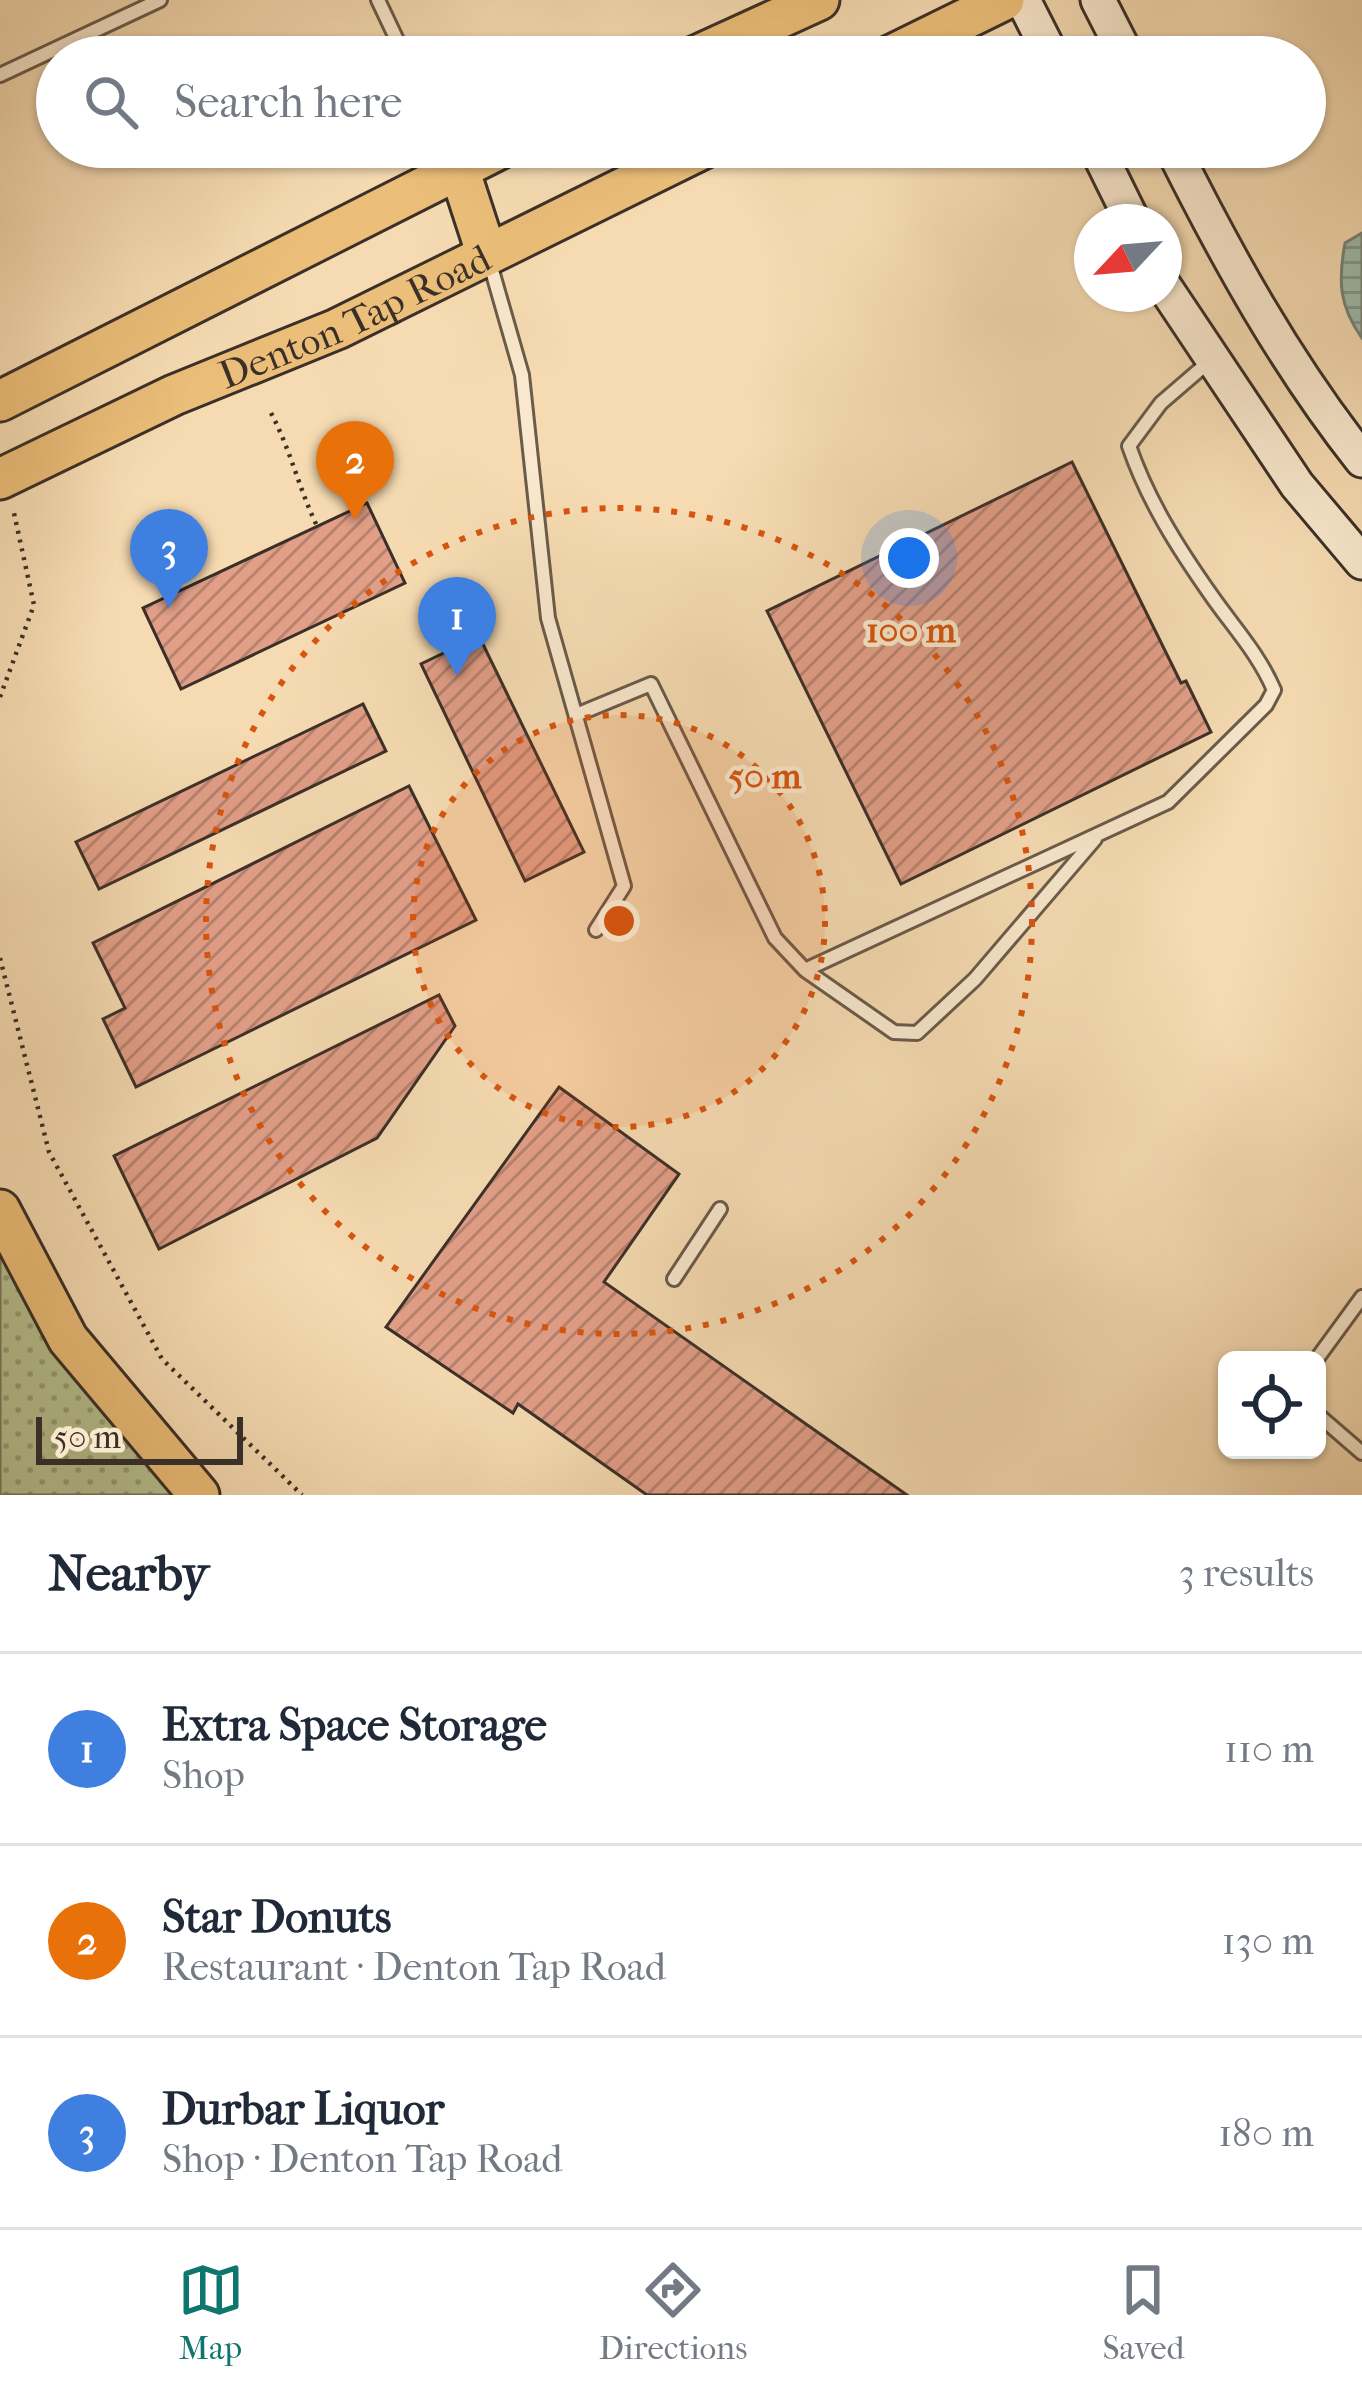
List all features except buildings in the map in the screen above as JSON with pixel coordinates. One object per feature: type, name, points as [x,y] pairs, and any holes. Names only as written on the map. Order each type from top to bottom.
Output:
[{"type":"main road","points":[[740,36],[819,0]]},
{"type":"main road","points":[[931,36],[1004,0]]},
{"type":"main road","points":[[1024,0],[1042,36]]},
{"type":"main road","points":[[1098,0],[1116,36]]},
{"type":"main road","name":"Denton Tap Road","points":[[0,400],[448,168]]},
{"type":"main road","points":[[457,168],[487,255]]},
{"type":"main road","name":"Denton Tap Road","points":[[7,496],[174,395],[337,329],[663,168]]},
{"type":"main road","points":[[1106,168],[1124,204]]},
{"type":"main road","points":[[1183,168],[1264,318],[1319,406],[1362,460]]},
{"type":"main road","points":[[1181,312],[1297,485],[1362,562]]},
{"type":"main road","points":[[0,1210],[68,1339],[199,1495]]},
{"type":"lane","points":[[83,36],[160,0]]},
{"type":"lane","points":[[378,0],[395,36]]},
{"type":"lane","points":[[0,75],[36,58]]},
{"type":"lane","points":[[487,255],[522,375],[548,618],[624,886],[596,930]]},
{"type":"lane","points":[[806,970],[1168,802],[1266,705],[1274,690],[1259,656],[1213,598],[1144,492],[1130,446],[1161,403],[1212,359]]},
{"type":"lane","points":[[576,715],[651,684],[775,938],[806,970],[894,1031],[917,1034],[975,979],[1100,834]]},
{"type":"lane","points":[[674,1279],[720,1209]]},
{"type":"lane","points":[[1323,1351],[1362,1298]]},
{"type":"lane","points":[[1326,1422],[1362,1454]]},
{"type":"path","points":[[271,413],[298,464],[302,496],[316,526]]},
{"type":"path","points":[[0,697],[34,605],[7,496]]},
{"type":"path","points":[[0,958],[49,1152],[162,1359],[302,1495]]},
{"type":"green space","points":[[0,1236],[187,1495],[0,1495]]},
{"type":"shaded area","points":[[1362,233],[1362,338],[1345,304],[1341,269],[1345,243]]},
{"type":"place","name":"Star Donuts","points":[[355,520]]},
{"type":"place","name":"Durbar Liquor","points":[[169,608]]},
{"type":"place","name":"Extra Space Storage","points":[[457,676]]}]
